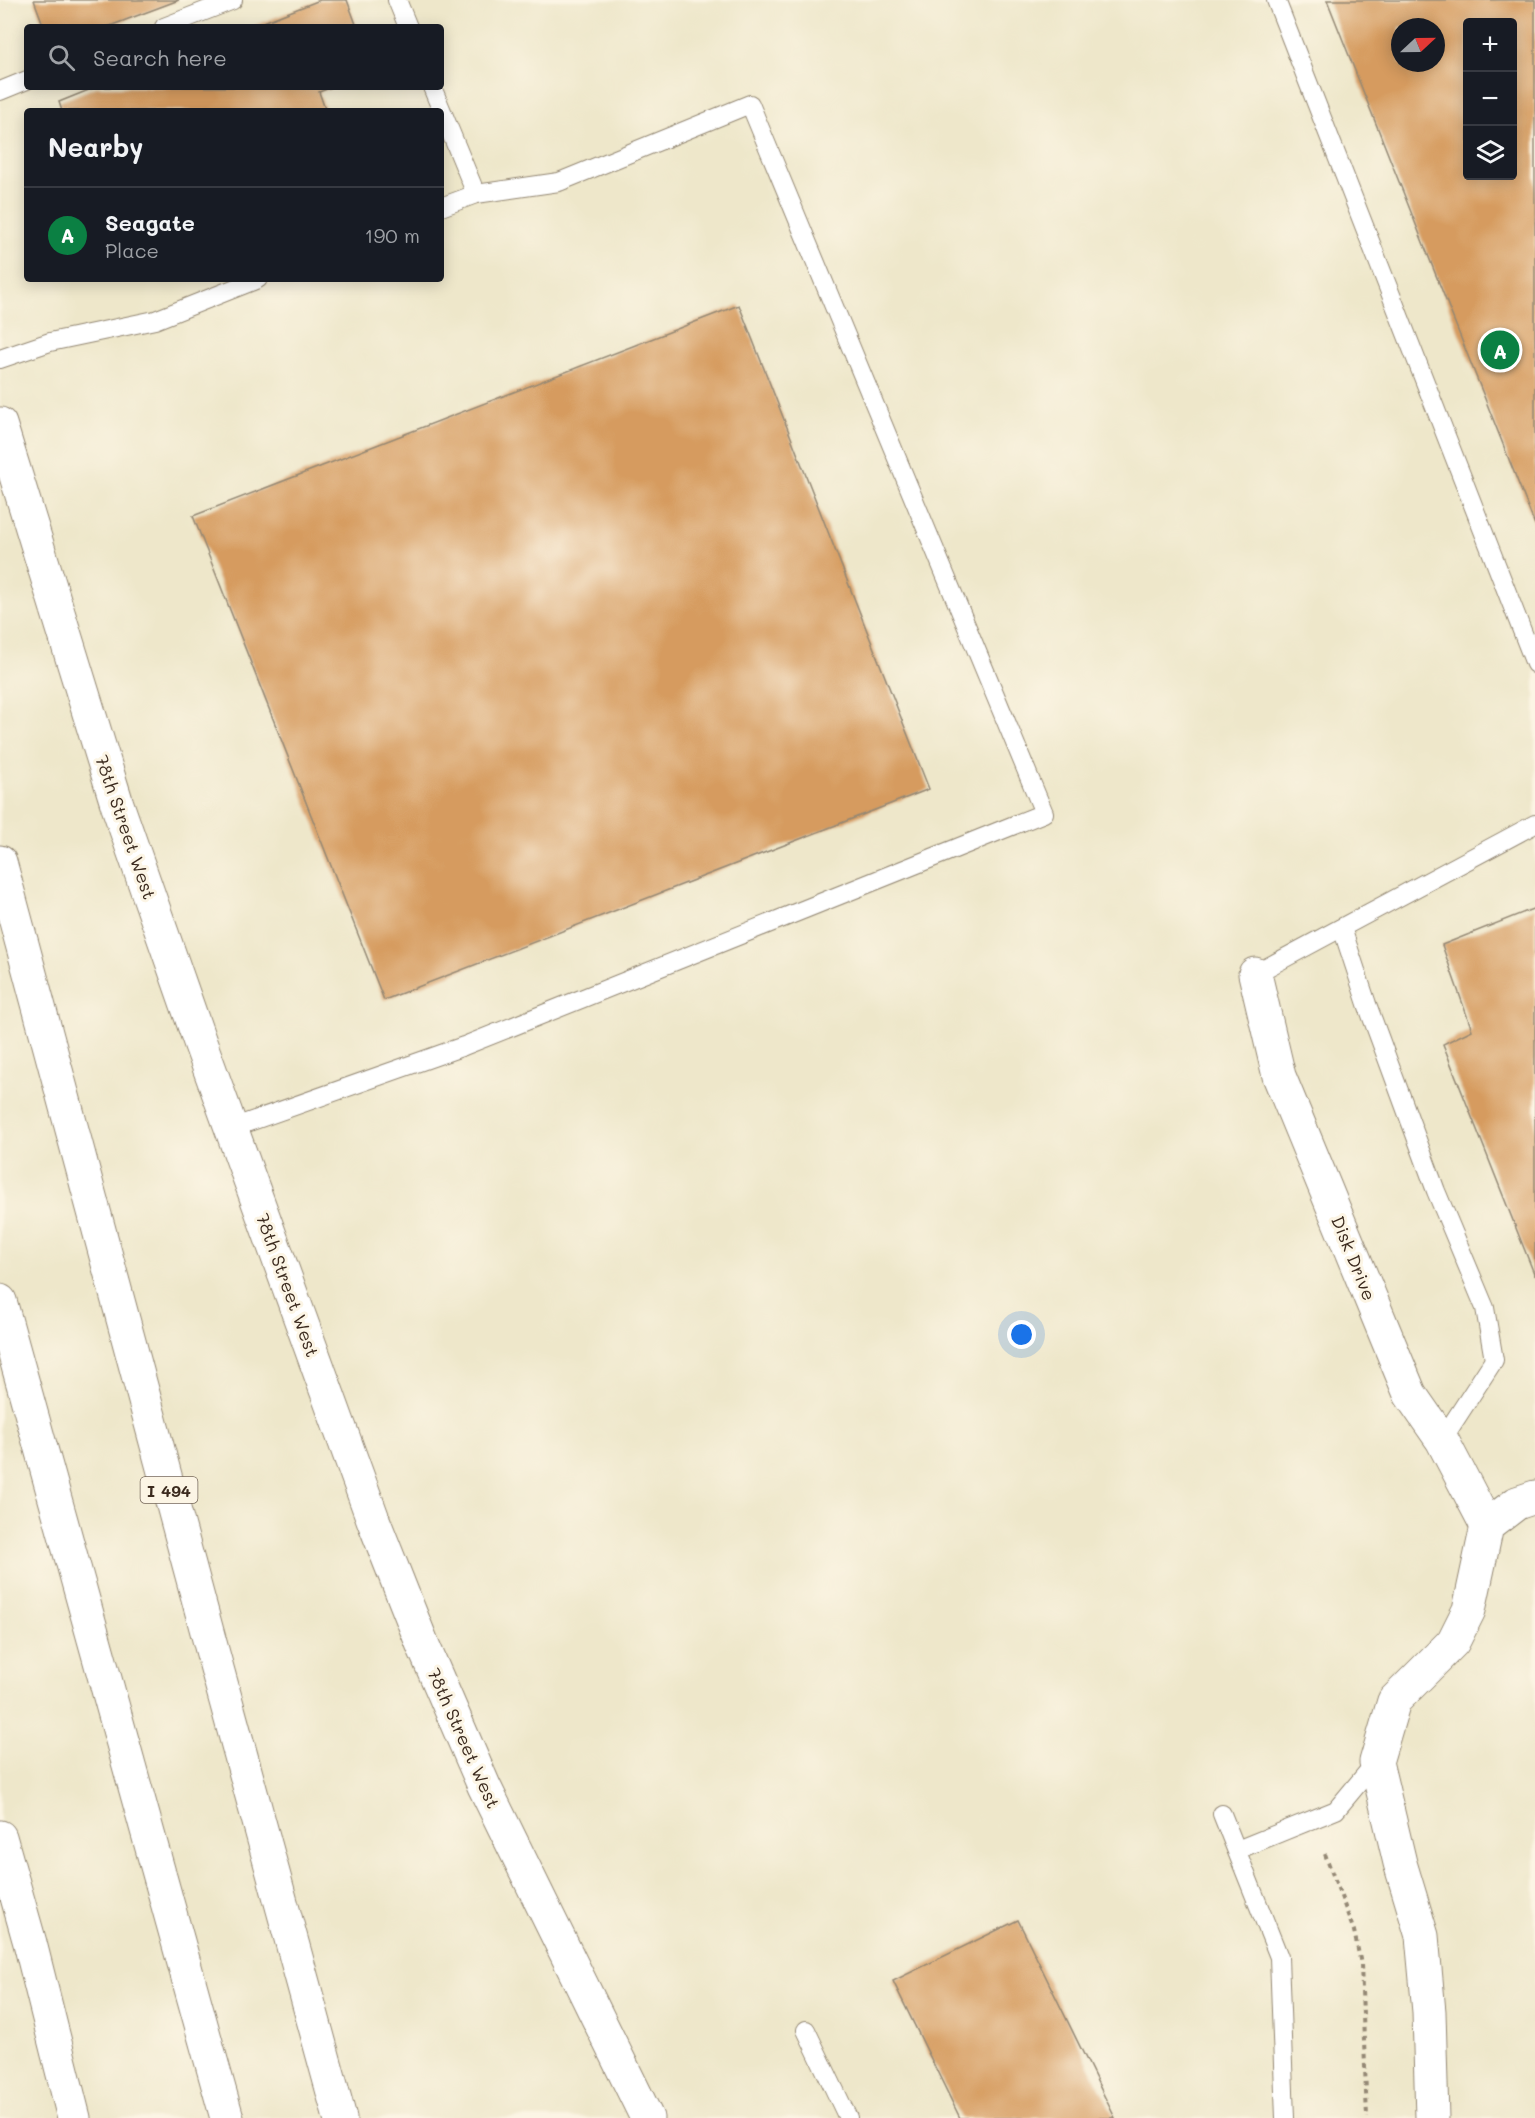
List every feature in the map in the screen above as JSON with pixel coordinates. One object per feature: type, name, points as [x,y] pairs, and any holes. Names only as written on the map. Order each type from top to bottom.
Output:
[{"type":"main road","name":"78th Street West","points":[[0,424],[117,804],[201,1045],[374,1522],[422,1643],[484,1786],[647,2118]]},
{"type":"main road","name":"I 494","points":[[0,861],[202,1616],[340,2118]]},
{"type":"main road","name":"Disk Drive","points":[[1255,974],[1279,1076],[1410,1394],[1442,1440],[1487,1526]]},
{"type":"main road","points":[[0,1301],[227,2118]]},
{"type":"main road","points":[[1432,2118],[1429,2012],[1422,1936],[1400,1863],[1377,1762],[1394,1701],[1453,1642],[1469,1610],[1487,1526],[1517,1503],[1535,1497]]},
{"type":"main road","points":[[0,1837],[30,1943],[74,2118]]},
{"type":"lane","points":[[172,24],[233,0]]},
{"type":"lane","points":[[397,0],[407,24]]},
{"type":"lane","points":[[1276,0],[1535,664]]},
{"type":"lane","points":[[0,91],[24,81]]},
{"type":"lane","points":[[433,90],[441,108]]},
{"type":"lane","points":[[232,1128],[464,1046],[1044,813],[750,104],[559,182],[476,194],[444,206]]},
{"type":"lane","points":[[444,116],[476,194]]},
{"type":"lane","points":[[0,359],[50,342],[155,320],[250,282]]},
{"type":"lane","points":[[1255,974],[1535,824]]},
{"type":"lane","points":[[1342,928],[1367,1004],[1436,1191],[1485,1308],[1494,1360],[1442,1440]]},
{"type":"lane","points":[[1237,1850],[1336,1810],[1377,1762]]},
{"type":"lane","points":[[1222,1814],[1279,1957],[1285,2118]]},
{"type":"lane","points":[[806,2030],[848,2118]]},
{"type":"path","points":[[1325,1854],[1354,1931],[1361,1964],[1367,2118]]},
{"type":"building","points":[[34,0],[179,0],[115,24],[43,24]]},
{"type":"building","points":[[320,0],[347,0],[356,24],[259,24]]},
{"type":"building","points":[[1327,0],[1535,0],[1535,525]]},
{"type":"building","points":[[89,90],[324,90],[319,92],[325,108],[61,108],[59,102]]},
{"type":"building","points":[[739,305],[929,789],[384,1000],[193,516]]},
{"type":"building","points":[[1535,908],[1535,1276],[1443,1044],[1472,1030],[1442,945]]},
{"type":"building","points":[[1018,1920],[1115,2118],[960,2118],[893,1981]]},
{"type":"place","name":"Seagate","points":[[1500,350]]}]
